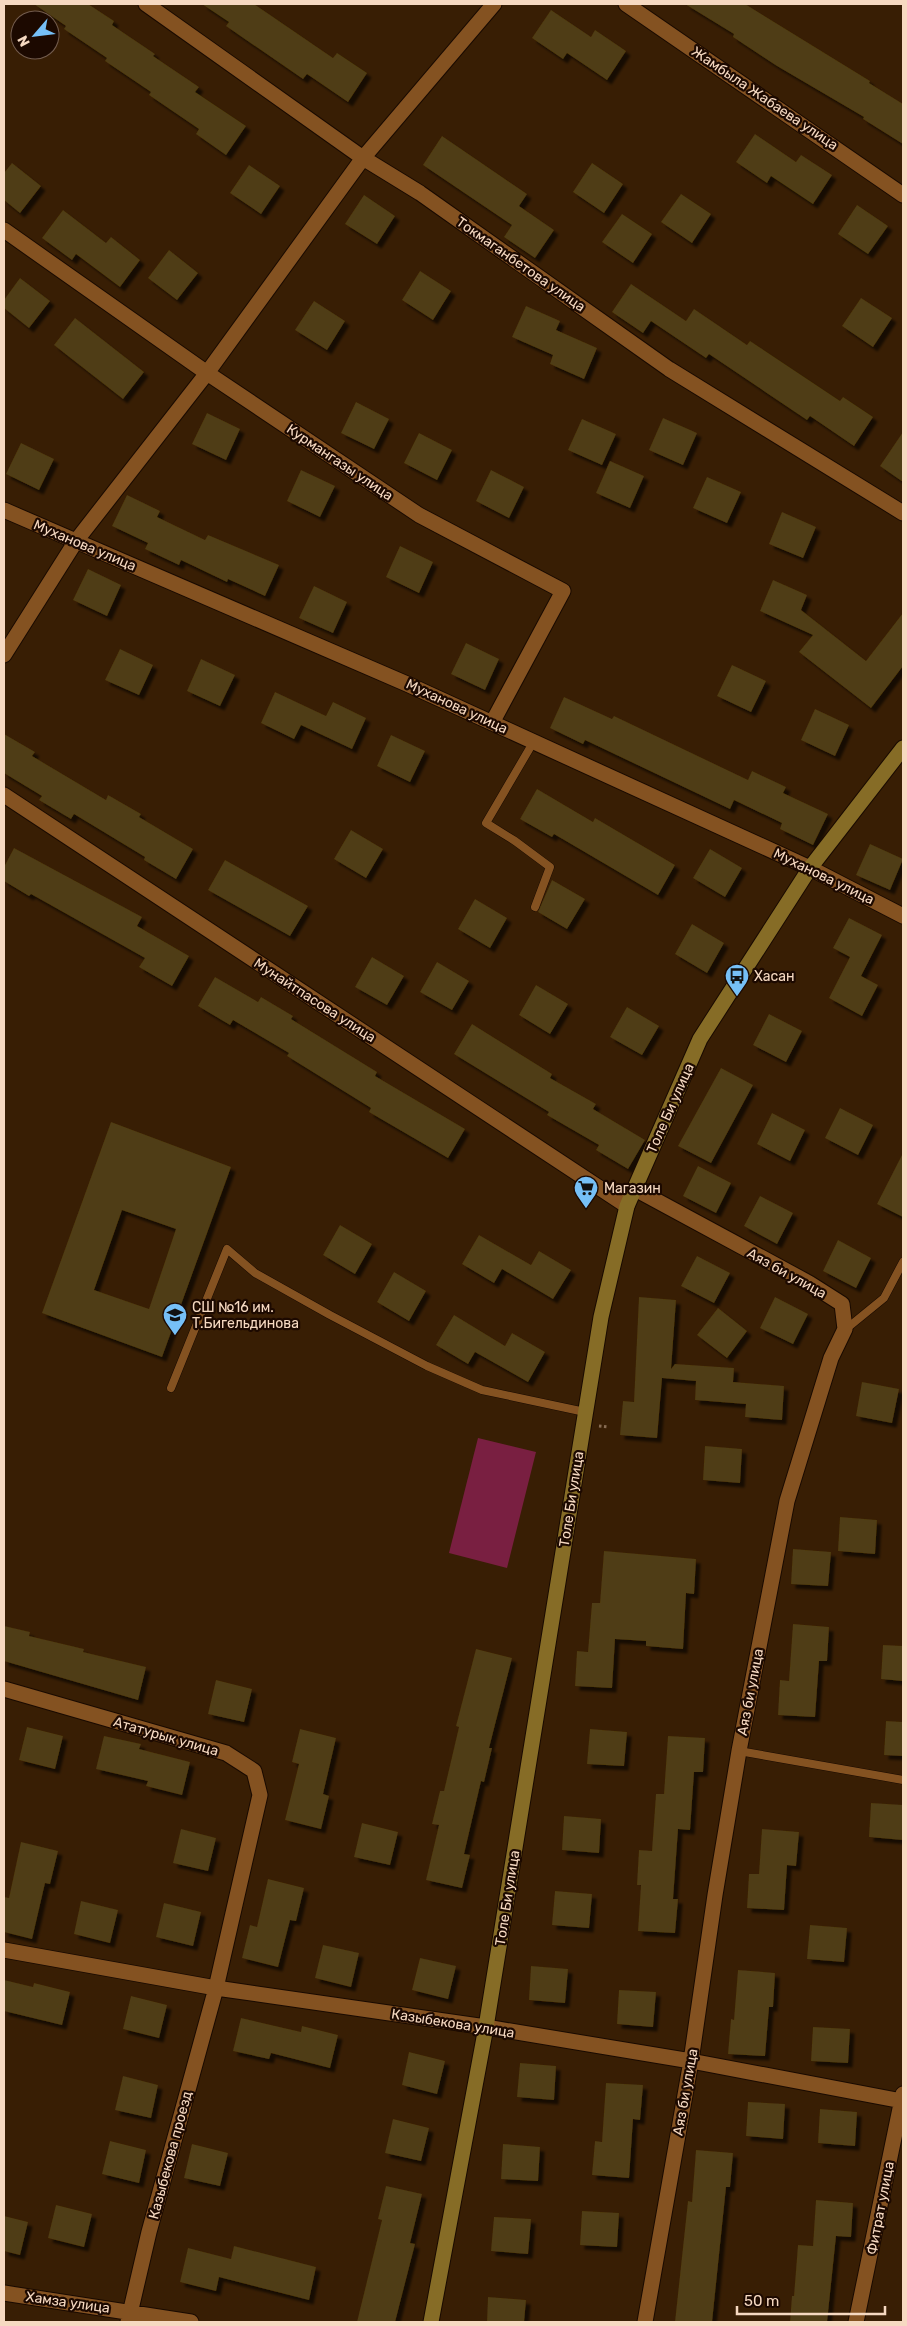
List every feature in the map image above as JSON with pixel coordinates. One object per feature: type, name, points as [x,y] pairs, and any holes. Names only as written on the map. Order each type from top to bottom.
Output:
[{"type":"street","name":"Токмаганбетова улица","points":[[146,4],[363,158],[420,193],[668,369],[903,513]]},
{"type":"street","points":[[4,655],[76,542],[207,374],[363,158],[494,4]]},
{"type":"street","name":"Жамбыла Жабаева улица","points":[[626,4],[903,195]]},
{"type":"street","name":"Курмангазы улица","points":[[4,230],[207,374],[419,515],[563,591],[492,722]]},
{"type":"street","name":"Муханова улица","points":[[4,510],[492,722],[810,868],[903,916]]},
{"type":"street","name":"Толе Би улица","points":[[432,2322],[486,2027],[601,1317],[627,1206],[700,1039],[810,868],[903,748]]},
{"type":"street","name":"Мунайтпасова улица","points":[[4,795],[627,1206]]},
{"type":"street","name":"Аяз би улица","points":[[635,1189],[809,1283],[842,1304],[845,1329],[831,1358],[787,1501],[738,1751],[691,2061],[645,2322]]},
{"type":"street","name":"Ататурык улица","points":[[4,1692],[226,1753],[254,1772],[260,1795],[216,1988]]},
{"type":"street","name":"Казыбекова улица","points":[[4,1950],[216,1988],[486,2027],[902,2098]]},
{"type":"street","name":"Казыбекова проезд","points":[[129,2317],[149,2232],[216,1988]]},
{"type":"street","name":"Фитрат улица","points":[[856,2322],[902,2098]]},
{"type":"street","name":"Хамза улица","points":[[4,2293],[129,2317],[190,2322]]},
{"type":"lane","points":[[534,741],[486,823],[515,841],[550,867],[535,907]]},
{"type":"lane","points":[[171,1388],[227,1250],[255,1272],[330,1315],[427,1366],[482,1390],[585,1412]]},
{"type":"lane","points":[[845,1329],[884,1298],[903,1262]]},
{"type":"lane","points":[[738,1751],[903,1780]]},
{"type":"shaded area","points":[[478,1438],[536,1452],[507,1568],[449,1553]]},
{"type":"building","points":[[34,4],[88,4],[114,21],[112,25],[155,54],[153,56],[199,87],[195,92],[246,126],[226,155],[196,134],[199,129],[149,95],[151,92],[105,61],[107,58],[64,29],[66,26],[60,22],[60,10],[43,10]]},
{"type":"building","points":[[202,4],[254,4],[333,58],[337,53],[367,73],[348,102],[307,74],[303,79],[226,26],[229,22]]},
{"type":"building","points":[[685,4],[745,4],[870,81],[869,83],[903,104],[903,144],[863,119],[864,117],[777,66],[733,37],[734,34]]},
{"type":"building","points":[[551,10],[591,37],[595,30],[626,51],[607,80],[567,53],[563,59],[532,38]]},
{"type":"building","points":[[755,134],[796,162],[801,155],[832,175],[813,204],[771,176],[767,183],[736,162]]},
{"type":"building","points":[[442,136],[527,194],[519,206],[554,230],[535,258],[504,237],[512,225],[423,165]]},
{"type":"building","points":[[12,163],[41,186],[20,213],[4,200],[4,173]]},
{"type":"building","points":[[592,163],[623,184],[604,213],[573,192]]},
{"type":"building","points":[[249,165],[280,186],[261,214],[230,193]]},
{"type":"building","points":[[681,194],[711,214],[692,243],[661,222]]},
{"type":"building","points":[[364,195],[395,216],[377,244],[345,224]]},
{"type":"building","points":[[857,205],[888,226],[868,254],[838,234]]},
{"type":"building","points":[[63,210],[106,243],[111,237],[140,260],[120,287],[76,254],[72,260],[42,238]]},
{"type":"building","points":[[622,214],[652,234],[633,263],[602,242]]},
{"type":"building","points":[[169,250],[198,273],[177,300],[148,278]]},
{"type":"building","points":[[420,271],[451,291],[433,320],[402,300]]},
{"type":"building","points":[[20,278],[50,301],[29,328],[4,308],[4,300]]},
{"type":"building","points":[[631,284],[686,321],[694,309],[747,345],[750,341],[840,401],[843,397],[873,417],[854,446],[810,416],[807,420],[709,354],[706,358],[651,321],[643,333],[612,312]]},
{"type":"building","points":[[861,298],[892,318],[873,347],[842,326]]},
{"type":"building","points":[[314,301],[345,321],[327,350],[295,330]]},
{"type":"building","points":[[526,306],[560,321],[556,330],[597,348],[584,379],[550,364],[553,355],[512,337]]},
{"type":"building","points":[[75,318],[144,372],[123,399],[54,345]]},
{"type":"building","points":[[356,402],[389,419],[374,449],[341,433]]},
{"type":"building","points":[[207,413],[240,429],[226,460],[192,444]]},
{"type":"building","points":[[663,418],[697,433],[683,465],[649,450]]},
{"type":"building","points":[[582,419],[616,434],[602,465],[568,450]]},
{"type":"building","points":[[903,432],[903,482],[880,466]]},
{"type":"building","points":[[419,433],[452,450],[437,480],[404,463]]},
{"type":"building","points":[[21,443],[54,459],[39,490],[6,474]]},
{"type":"building","points":[[610,461],[644,476],[630,508],[596,493]]},
{"type":"building","points":[[301,470],[335,486],[320,517],[287,501]]},
{"type":"building","points":[[491,470],[524,487],[509,518],[476,501]]},
{"type":"building","points":[[707,477],[741,492],[727,523],[693,508]]},
{"type":"building","points":[[127,495],[160,511],[157,517],[205,540],[208,535],[279,565],[265,596],[228,579],[227,582],[181,560],[179,565],[145,549],[148,543],[112,526]]},
{"type":"building","points":[[782,512],[816,527],[803,558],[769,544]]},
{"type":"building","points":[[400,546],[433,562],[419,593],[386,577]]},
{"type":"building","points":[[88,569],[121,585],[107,616],[73,600]]},
{"type":"building","points":[[773,580],[807,595],[801,610],[866,661],[903,613],[903,666],[871,708],[799,652],[813,635],[760,611]]},
{"type":"building","points":[[314,586],[347,602],[333,633],[299,618]]},
{"type":"building","points":[[466,643],[499,659],[485,690],[451,674]]},
{"type":"building","points":[[120,649],[153,665],[139,695],[105,680]]},
{"type":"building","points":[[201,659],[235,675],[220,706],[187,691]]},
{"type":"building","points":[[732,665],[766,681],[751,712],[717,696]]},
{"type":"building","points":[[275,692],[326,716],[333,702],[366,718],[352,749],[301,725],[294,739],[261,723]]},
{"type":"building","points":[[564,697],[612,719],[614,716],[748,780],[752,771],[786,787],[783,793],[828,814],[813,845],[780,829],[782,823],[734,800],[730,809],[585,740],[583,744],[550,728]]},
{"type":"building","points":[[815,709],[849,725],[835,756],[801,740]]},
{"type":"building","points":[[4,734],[35,752],[32,756],[106,800],[108,795],[141,814],[139,817],[193,849],[176,879],[144,860],[145,857],[74,814],[71,819],[39,800],[42,796],[4,773]]},
{"type":"building","points":[[391,735],[425,751],[410,782],[377,766]]},
{"type":"building","points":[[537,789],[593,822],[595,818],[675,865],[658,895],[554,834],[552,837],[520,819]]},
{"type":"building","points":[[351,830],[383,849],[366,878],[334,859]]},
{"type":"building","points":[[870,844],[903,859],[890,890],[856,875]]},
{"type":"building","points":[[14,848],[142,917],[137,926],[189,956],[172,986],[139,967],[145,958],[31,894],[29,896],[4,881],[4,867]]},
{"type":"building","points":[[710,849],[742,868],[725,897],[693,878]]},
{"type":"building","points":[[225,860],[308,906],[290,936],[208,890]]},
{"type":"building","points":[[552,880],[585,899],[567,929],[538,912]]},
{"type":"building","points":[[475,899],[507,918],[490,948],[458,929]]},
{"type":"building","points":[[849,918],[882,935],[861,976],[878,985],[862,1016],[829,998],[850,957],[833,948]]},
{"type":"building","points":[[692,924],[724,943],[707,973],[675,954]]},
{"type":"building","points":[[372,957],[404,976],[387,1005],[355,987]]},
{"type":"building","points":[[437,962],[469,981],[452,1010],[420,992]]},
{"type":"building","points":[[215,977],[258,1002],[261,997],[293,1016],[291,1019],[377,1072],[375,1076],[465,1129],[448,1158],[369,1112],[371,1108],[287,1056],[289,1053],[233,1020],[230,1025],[198,1006]]},
{"type":"building","points":[[536,985],[568,1004],[550,1034],[519,1015]]},
{"type":"building","points":[[627,1007],[659,1026],[642,1055],[610,1037]]},
{"type":"building","points":[[769,1014],[802,1031],[786,1062],[753,1045]]},
{"type":"building","points":[[472,1024],[552,1074],[550,1078],[596,1104],[593,1109],[645,1140],[628,1169],[596,1150],[599,1145],[547,1115],[549,1112],[454,1054]]},
{"type":"building","points":[[721,1068],[753,1085],[711,1163],[678,1146]]},
{"type":"building","points":[[840,1108],[873,1125],[858,1155],[825,1138]]},
{"type":"building","points":[[772,1113],[805,1130],[790,1161],[757,1144]]},
{"type":"building","points":[[111,1122],[231,1167],[162,1357],[42,1313]],"holes":[[[122,1210],[176,1229],[149,1309],[94,1290]]]},
{"type":"building","points":[[903,1153],[903,1217],[877,1204]]},
{"type":"building","points":[[698,1166],[731,1183],[716,1213],[683,1196]]},
{"type":"building","points":[[760,1196],[793,1213],[777,1244],[744,1226]]},
{"type":"building","points":[[340,1225],[372,1244],[355,1274],[323,1255]]},
{"type":"building","points":[[479,1235],[531,1265],[539,1251],[571,1270],[553,1299],[502,1269],[494,1283],[462,1264]]},
{"type":"building","points":[[838,1240],[871,1258],[856,1288],[823,1271]]},
{"type":"building","points":[[697,1256],[730,1273],[714,1303],[681,1286]]},
{"type":"building","points":[[394,1272],[426,1291],[409,1321],[377,1302]]},
{"type":"building","points":[[639,1297],[676,1300],[671,1369],[675,1364],[734,1368],[733,1382],[784,1386],[782,1420],[745,1417],[746,1404],[695,1400],[696,1381],[662,1378],[657,1438],[620,1435],[623,1401],[634,1402]]},
{"type":"building","points":[[775,1297],[808,1314],[793,1344],[760,1328]]},
{"type":"building","points":[[718,1308],[747,1331],[727,1358],[697,1335]]},
{"type":"building","points":[[454,1315],[505,1346],[512,1333],[545,1352],[528,1382],[475,1352],[468,1364],[436,1345]]},
{"type":"building","points":[[862,1382],[899,1389],[892,1423],[856,1416]]},
{"type":"building","points":[[705,1446],[742,1449],[740,1483],[703,1480]]},
{"type":"building","points":[[840,1517],[877,1520],[875,1554],[838,1551]]},
{"type":"building","points":[[793,1549],[831,1552],[828,1586],[791,1584]]},
{"type":"building","points":[[604,1551],[696,1559],[694,1594],[686,1593],[683,1649],[646,1646],[646,1641],[615,1639],[612,1688],[575,1686],[577,1651],[588,1652],[592,1603],[600,1603]]},
{"type":"building","points":[[793,1624],[829,1627],[827,1661],[819,1661],[815,1717],[778,1715],[780,1680],[789,1681]]},
{"type":"building","points":[[4,1626],[30,1632],[29,1636],[84,1649],[83,1652],[146,1667],[138,1700],[4,1661]]},
{"type":"building","points":[[883,1645],[903,1646],[903,1681],[881,1679]]},
{"type":"building","points":[[476,1649],[512,1658],[489,1748],[492,1748],[484,1782],[481,1781],[464,1854],[470,1855],[462,1888],[426,1880],[439,1825],[432,1824],[440,1791],[444,1791],[459,1727],[456,1726]]},
{"type":"building","points":[[216,1680],[252,1689],[244,1722],[208,1714]]},
{"type":"building","points":[[886,1721],[903,1722],[903,1756],[884,1755]]},
{"type":"building","points":[[27,1727],[63,1736],[55,1769],[19,1760]]},
{"type":"building","points":[[300,1729],[336,1738],[323,1794],[329,1796],[321,1829],[285,1820],[299,1764],[292,1762]]},
{"type":"building","points":[[590,1729],[627,1732],[624,1766],[587,1764]]},
{"type":"building","points":[[104,1736],[141,1744],[139,1749],[190,1762],[182,1795],[146,1786],[148,1781],[96,1769]]},
{"type":"building","points":[[668,1736],[705,1738],[703,1772],[694,1772],[690,1830],[678,1829],[673,1899],[678,1899],[675,1933],[638,1931],[641,1885],[637,1885],[639,1850],[652,1851],[656,1794],[664,1794]]},
{"type":"building","points":[[871,1803],[903,1805],[903,1840],[869,1837]]},
{"type":"building","points":[[564,1816],[601,1819],[599,1853],[562,1850]]},
{"type":"building","points":[[362,1823],[398,1832],[390,1865],[354,1857]]},
{"type":"building","points":[[181,1829],[216,1838],[208,1871],[173,1863]]},
{"type":"building","points":[[762,1829],[799,1832],[796,1866],[787,1865],[784,1910],[747,1908],[749,1874],[759,1874]]},
{"type":"building","points":[[21,1842],[58,1851],[50,1884],[45,1883],[32,1939],[4,1932],[4,1897],[9,1898]]},
{"type":"building","points":[[268,1879],[304,1888],[296,1921],[290,1920],[278,1967],[242,1958],[250,1925],[257,1927]]},
{"type":"building","points":[[555,1891],[592,1894],[589,1928],[552,1925]]},
{"type":"building","points":[[81,1901],[118,1910],[110,1943],[74,1934]]},
{"type":"building","points":[[164,1903],[201,1912],[193,1946],[156,1937]]},
{"type":"building","points":[[810,1925],[847,1928],[844,1962],[807,1959]]},
{"type":"building","points":[[323,1945],[359,1953],[351,1987],[315,1978]]},
{"type":"building","points":[[420,1958],[456,1966],[448,1999],[412,1990]]},
{"type":"building","points":[[531,1966],[568,1969],[565,2003],[529,2000]]},
{"type":"building","points":[[738,1970],[775,1973],[773,2007],[769,2007],[765,2056],[728,2054],[731,2019],[734,2020]]},
{"type":"building","points":[[4,1980],[33,1987],[34,1983],[70,1992],[62,2025],[4,2011]]},
{"type":"building","points":[[619,1990],[656,1992],[653,2027],[617,2024]]},
{"type":"building","points":[[131,1996],[167,2005],[159,2038],[123,2029]]},
{"type":"building","points":[[241,2018],[301,2032],[302,2026],[338,2035],[330,2068],[271,2053],[269,2059],[233,2051]]},
{"type":"building","points":[[813,2027],[850,2029],[848,2063],[811,2061]]},
{"type":"building","points":[[409,2052],[445,2061],[437,2094],[402,2085]]},
{"type":"building","points":[[520,2063],[556,2066],[554,2100],[517,2097]]},
{"type":"building","points":[[123,2076],[158,2085],[151,2118],[115,2110]]},
{"type":"building","points":[[606,2083],[643,2085],[640,2120],[633,2119],[629,2178],[592,2175],[595,2141],[602,2142]]},
{"type":"building","points":[[748,2102],[785,2104],[783,2139],[746,2136]]},
{"type":"building","points":[[820,2109],[857,2112],[855,2146],[818,2143]]},
{"type":"building","points":[[393,2119],[429,2128],[421,2161],[385,2153]]},
{"type":"building","points":[[110,2141],[146,2150],[139,2183],[102,2174]]},
{"type":"building","points":[[192,2144],[228,2153],[220,2186],[184,2178]]},
{"type":"building","points":[[503,2144],[540,2147],[538,2181],[501,2179]]},
{"type":"building","points":[[696,2150],[733,2153],[730,2187],[726,2187],[712,2322],[675,2322],[688,2201],[692,2202]]},
{"type":"building","points":[[386,2186],[422,2194],[410,2243],[415,2244],[395,2322],[357,2322],[382,2220],[378,2219]]},
{"type":"building","points":[[816,2200],[853,2203],[851,2237],[836,2236],[827,2322],[790,2322],[798,2245],[813,2246]]},
{"type":"building","points":[[56,2205],[92,2214],[84,2247],[48,2238]]},
{"type":"building","points":[[582,2211],[619,2213],[617,2247],[580,2245]]},
{"type":"building","points":[[4,2216],[28,2222],[20,2255],[4,2251]]},
{"type":"building","points":[[494,2217],[531,2219],[528,2254],[491,2251]]},
{"type":"building","points":[[234,2246],[316,2267],[309,2300],[219,2277],[216,2291],[180,2282],[188,2248],[231,2259]]},
{"type":"building","points":[[488,2297],[526,2300],[524,2322],[487,2322]]},
{"type":"place","name":"Хасан","points":[[737,997]]},
{"type":"place","name":"Магазин","points":[[586,1209]]},
{"type":"place","name":"СШ №16 им. Т.Бигельдинова","points":[[175,1336]]}]
